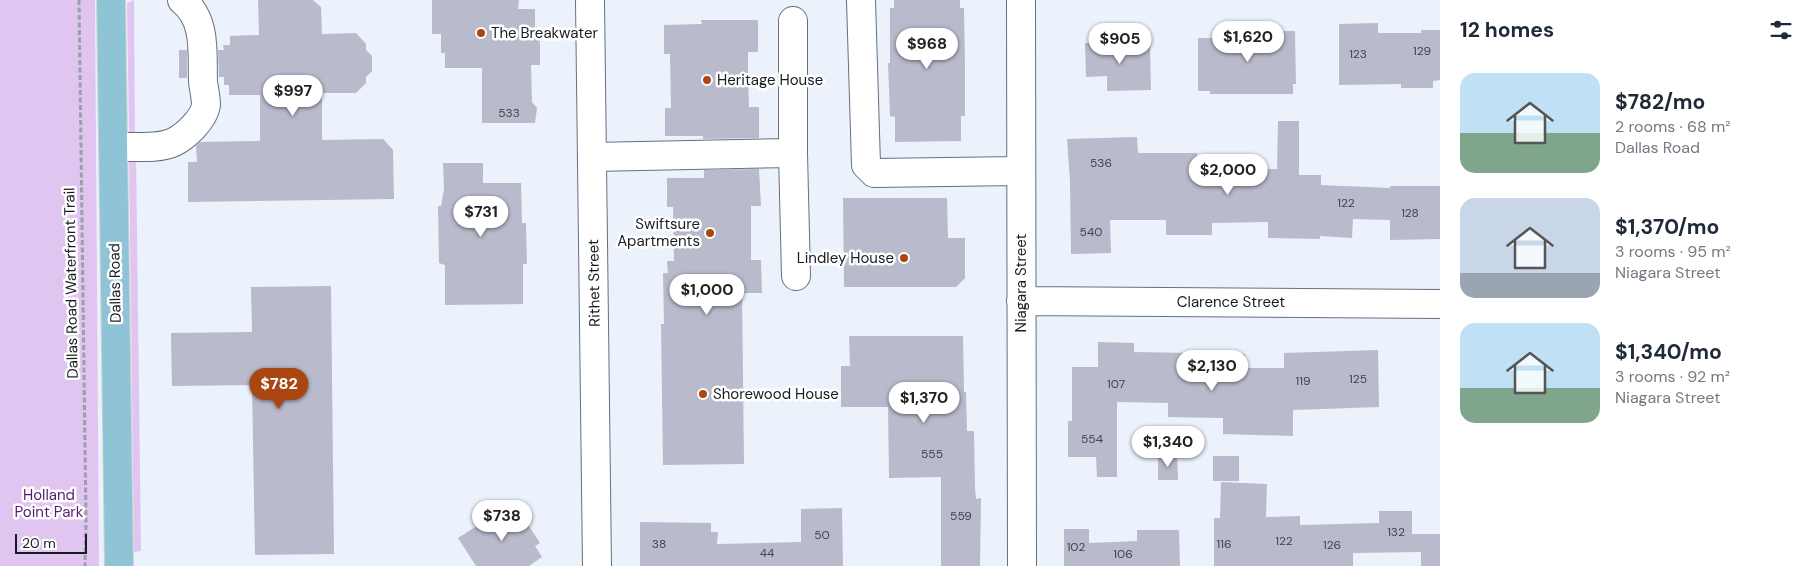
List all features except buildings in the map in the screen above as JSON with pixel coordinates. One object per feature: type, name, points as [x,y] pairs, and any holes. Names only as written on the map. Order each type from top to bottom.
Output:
[{"type":"main road","name":"Dallas Road","points":[[111,0],[119,566]]},
{"type":"street","points":[[113,147],[156,146],[173,143],[186,134],[199,120],[206,106],[201,31],[196,15],[182,0]]},
{"type":"street","name":"Rithet Street","points":[[590,0],[597,566]]},
{"type":"street","points":[[861,0],[866,165],[869,169],[874,173],[1021,171]]},
{"type":"street","name":"Niagara Street","points":[[1021,0],[1022,566]]},
{"type":"street","points":[[792,21],[796,276]]},
{"type":"street","points":[[592,157],[793,153]]},
{"type":"street","name":"Clarence Street","points":[[1021,301],[1440,304]]},
{"type":"path","name":"Dallas Road Waterfront Trail","points":[[79,0],[85,566]]},
{"type":"green space","name":"Holland Point Park","points":[[0,0],[95,0],[99,566],[0,566]]},
{"type":"green space","points":[[134,0],[135,139],[129,133],[127,3]]},
{"type":"green space","points":[[136,151],[141,551],[134,552],[129,157]]},
{"type":"place","name":"The Breakwater","points":[[481,33]]},
{"type":"place","name":"Heritage House","points":[[707,80]]},
{"type":"place","name":"Swiftsure Apartments","points":[[710,233]]},
{"type":"place","name":"Lindley House","points":[[904,258]]},
{"type":"place","name":"Shorewood House","points":[[703,394]]}]
